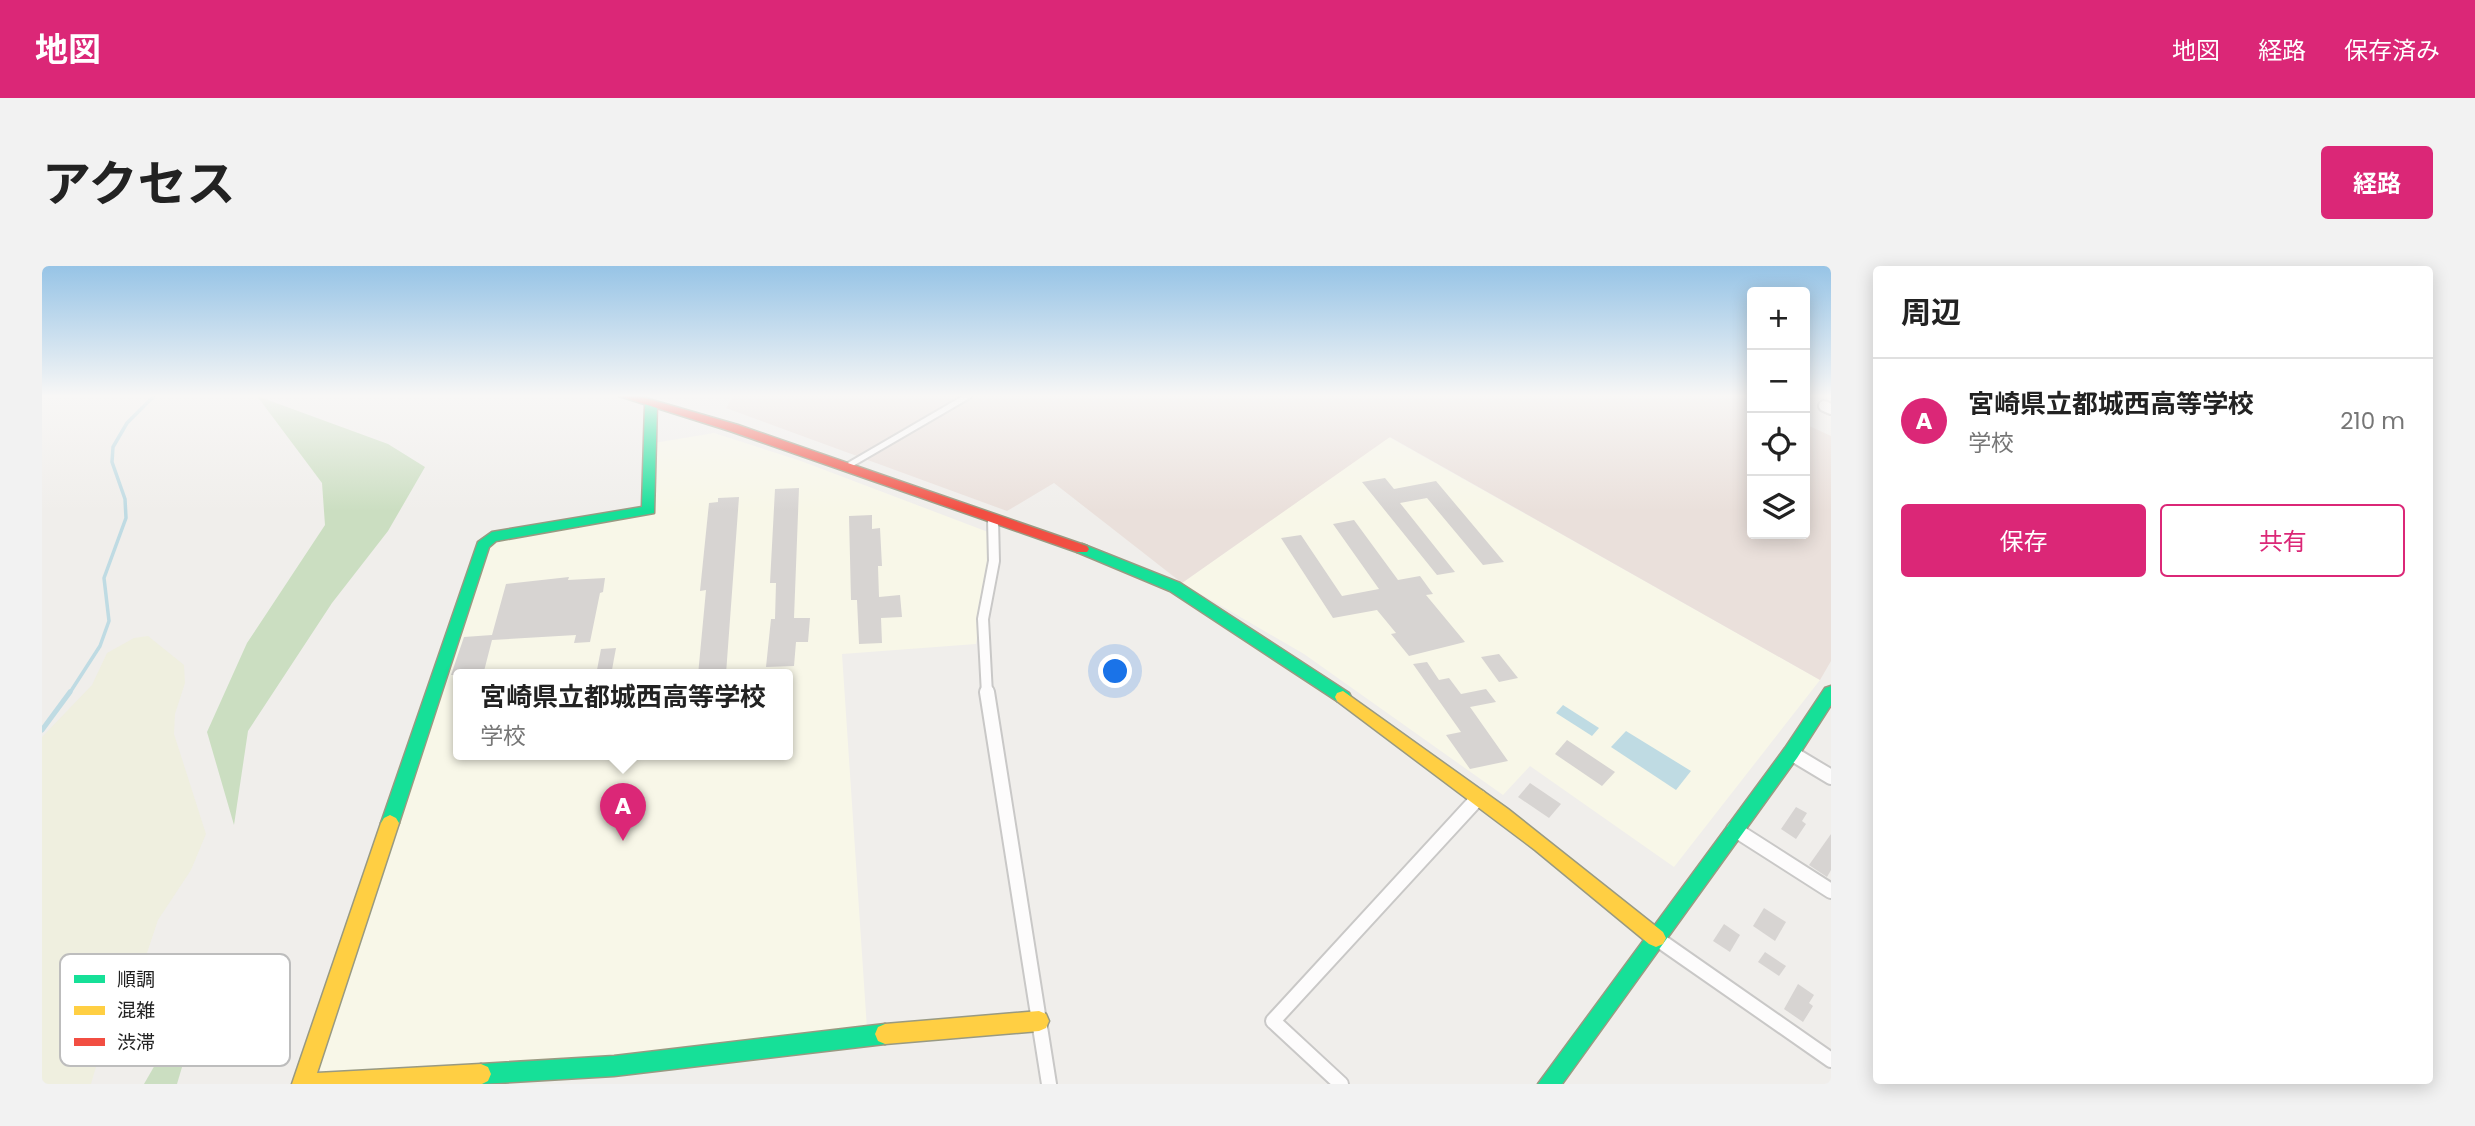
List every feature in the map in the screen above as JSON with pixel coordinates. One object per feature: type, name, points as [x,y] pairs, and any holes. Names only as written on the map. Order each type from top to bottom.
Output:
[{"type":"street","points":[[650,434],[649,510],[492,537],[483,545],[303,1084],[614,1066],[868,1035],[1039,1021]]},
{"type":"street","points":[[752,434],[1123,564],[1175,587],[1319,681],[1479,797],[1612,900],[1656,938],[1831,1060]]},
{"type":"street","points":[[993,520],[994,561],[983,619],[984,659],[1049,1084]]},
{"type":"street","points":[[1549,1084],[1791,753],[1831,692]]},
{"type":"street","points":[[1791,753],[1831,777]]},
{"type":"street","points":[[1341,1084],[1273,1021],[1479,797]]},
{"type":"street","points":[[1734,829],[1831,891]]},
{"type":"street","points":[[613,1084],[614,1066]]},
{"type":"lane","points":[[845,467],[902,434]]},
{"type":"shaded area","points":[[718,434],[801,461],[988,532],[988,560],[976,644],[842,654],[867,1029],[603,1059],[335,1076],[315,1068],[490,543],[653,512],[654,443]]},
{"type":"shaded area","points":[[797,434],[1747,434],[1747,539],[1810,539],[1810,434],[1827,434],[1831,436],[1831,661],[1820,680],[1390,437],[1182,583],[1054,483],[1007,511]]},
{"type":"shaded area","points":[[1389,437],[1820,680],[1674,867],[1530,766],[1503,795],[1304,654],[1182,583]]},
{"type":"green space","points":[[286,434],[361,434],[388,444],[425,467],[388,531],[332,603],[248,731],[234,825],[207,732],[247,643],[325,525],[322,483]]},
{"type":"green space","points":[[148,636],[184,665],[185,683],[175,714],[174,734],[206,834],[191,870],[158,920],[147,954],[60,954],[60,1066],[96,1066],[91,1084],[42,1084],[42,737],[92,685],[107,653],[134,638]]},
{"type":"green space","points":[[154,1066],[182,1066],[177,1084],[144,1084]]},
{"type":"water","points":[[1563,705],[1599,728],[1592,736],[1556,713]]},
{"type":"water","points":[[1626,731],[1691,771],[1676,790],[1611,747]]},
{"type":"building","points":[[1385,478],[1394,489],[1436,481],[1504,562],[1483,565],[1427,498],[1400,503],[1455,572],[1437,575],[1362,482]]},
{"type":"building","points":[[799,488],[794,618],[810,618],[808,642],[796,642],[794,666],[766,667],[771,619],[775,619],[776,583],[770,583],[775,489]]},
{"type":"building","points":[[739,497],[726,669],[699,669],[706,590],[700,591],[709,503],[718,502],[718,498]]},
{"type":"building","points":[[872,515],[872,529],[880,528],[882,566],[878,566],[879,597],[900,595],[902,617],[881,618],[882,643],[859,644],[857,600],[851,600],[849,516]]},
{"type":"building","points":[[1354,520],[1398,580],[1420,576],[1433,594],[1426,595],[1465,642],[1409,656],[1391,634],[1396,633],[1377,610],[1333,618],[1281,538],[1301,535],[1342,596],[1379,589],[1333,524]]},
{"type":"building","points":[[569,577],[568,580],[605,578],[590,642],[574,643],[576,635],[492,640],[485,669],[453,669],[464,637],[492,635],[506,584]]},
{"type":"building","points":[[616,648],[612,669],[597,669],[601,649]]},
{"type":"building","points":[[1499,654],[1518,678],[1499,682],[1481,657]]},
{"type":"building","points":[[1427,662],[1439,680],[1449,678],[1461,694],[1486,689],[1496,702],[1470,707],[1508,761],[1470,769],[1446,735],[1461,732],[1413,664]]},
{"type":"building","points":[[1567,740],[1615,772],[1602,786],[1555,754]]},
{"type":"building","points":[[1530,783],[1561,804],[1549,818],[1518,797]]},
{"type":"building","points":[[1796,807],[1807,813],[1802,821],[1806,824],[1796,839],[1781,829]]},
{"type":"building","points":[[1831,834],[1831,870],[1827,877],[1809,865]]},
{"type":"building","points":[[1764,908],[1786,922],[1775,941],[1753,926]]},
{"type":"building","points":[[1724,924],[1740,935],[1730,952],[1713,941]]},
{"type":"building","points":[[1765,952],[1786,966],[1779,976],[1758,962]]},
{"type":"building","points":[[1798,984],[1814,995],[1809,1003],[1813,1006],[1803,1022],[1784,1009]]},
{"type":"waterway","points":[[69,694],[100,646],[109,621],[104,578],[126,518],[125,499],[112,462],[113,447],[120,434]]},
{"type":"waterway","points":[[42,730],[70,692]]},
{"type":"traffic: fast","points":[[390,823],[483,545],[492,537],[649,510],[650,434]]},
{"type":"traffic: fast","points":[[1082,549],[1175,587],[1343,697]]},
{"type":"traffic: fast","points":[[1549,1084],[1791,753],[1831,692]]},
{"type":"traffic: fast","points":[[481,1074],[614,1066],[885,1034]]},
{"type":"traffic: slow","points":[[1343,697],[1541,845],[1656,938]]},
{"type":"traffic: slow","points":[[390,823],[303,1084],[481,1074]]},
{"type":"traffic: slow","points":[[885,1034],[1039,1021]]},
{"type":"traffic: jam","points":[[752,434],[1082,549]]},
{"type":"place","name":"宮崎県立都城西高等学校","points":[[623,841]]}]
